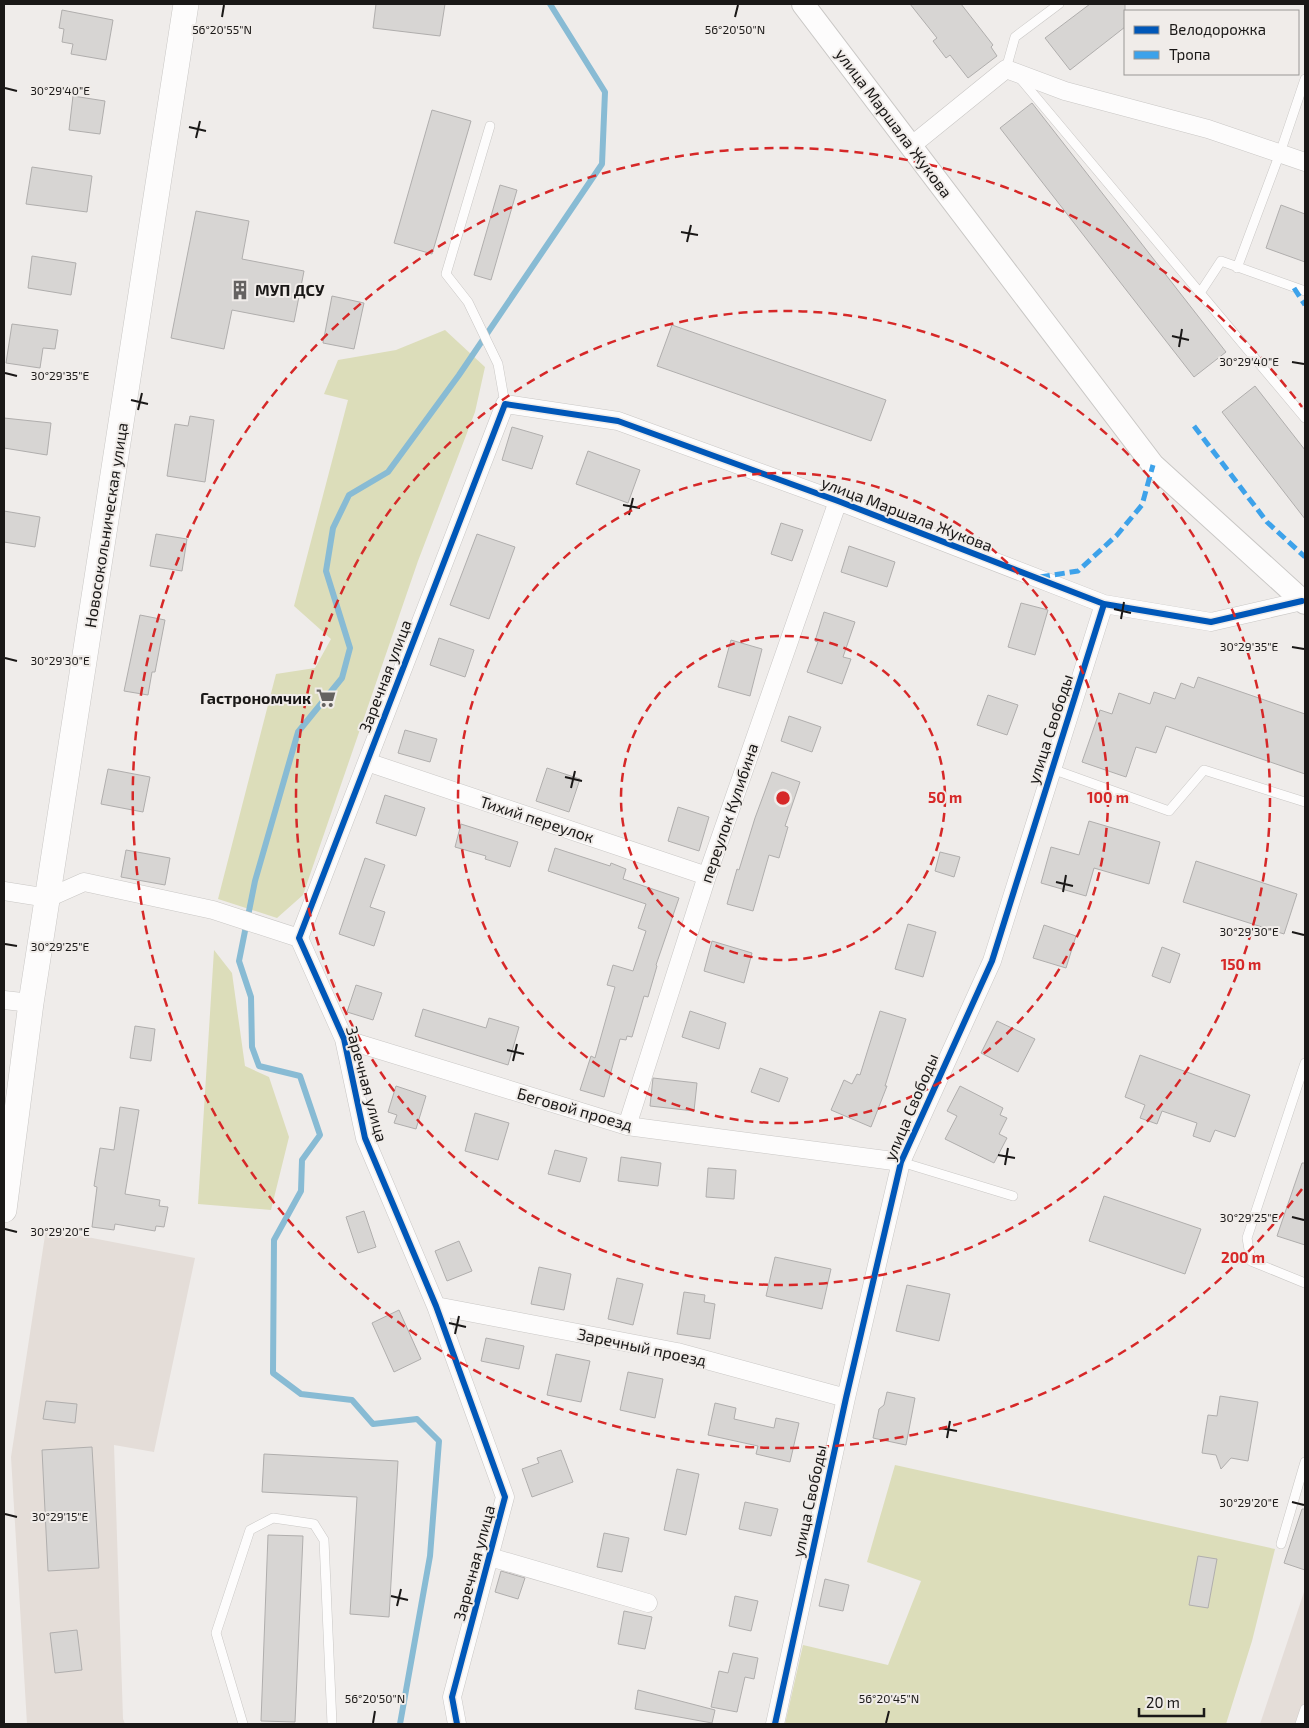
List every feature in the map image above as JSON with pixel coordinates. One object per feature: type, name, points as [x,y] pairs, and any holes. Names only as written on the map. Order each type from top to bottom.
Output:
[{"type":"main road","name":"Новосокольническая улица","points":[[4,1210],[31,1003],[186,4]]},
{"type":"street","name":"улица Маршала Жукова","points":[[803,4],[1153,465],[1303,602]]},
{"type":"street","points":[[910,146],[1011,71],[1065,91],[1208,129],[1305,162]]},
{"type":"street","name":"улица Маршала Жукова","points":[[505,404],[618,421],[838,502],[1104,604],[1211,622],[1303,602]]},
{"type":"street","name":"Заречная улица","points":[[457,1724],[452,1697],[506,1497],[436,1306],[365,1138],[344,1039],[299,938],[505,404]]},
{"type":"street","name":"переулок Кулибина","points":[[627,1126],[707,876],[838,502]]},
{"type":"street","name":"улица Свободы","points":[[775,1724],[900,1162],[992,961],[1104,604]]},
{"type":"street","name":"Тихий переулок","points":[[367,762],[707,876]]},
{"type":"street","points":[[4,891],[48,898],[84,882],[213,910],[299,938]]},
{"type":"street","points":[[4,1000],[31,1003]]},
{"type":"street","name":"Беговой проезд","points":[[344,1039],[627,1126],[900,1162]]},
{"type":"street","name":"Заречный проезд","points":[[436,1306],[677,1352],[846,1398]]},
{"type":"street","name":"Заречная улица","points":[[490,1557],[648,1603]]},
{"type":"lane","points":[[1059,4],[1015,37],[1011,71],[1305,418]]},
{"type":"lane","points":[[1237,268],[1280,154],[1301,106],[1305,79]]},
{"type":"lane","points":[[490,126],[446,274],[468,302],[498,364],[505,404]]},
{"type":"lane","points":[[1200,293],[1221,262],[1305,292]]},
{"type":"lane","points":[[1052,769],[1169,811],[1204,770],[1305,802]]},
{"type":"lane","points":[[1305,1064],[1248,1238],[1251,1261],[1305,1283]]},
{"type":"lane","points":[[900,1162],[1013,1196]]},
{"type":"lane","points":[[1281,1544],[1305,1462]]},
{"type":"lane","points":[[243,1724],[216,1633],[250,1530],[273,1518],[314,1524],[324,1540],[332,1724]]},
{"type":"lane","points":[[1300,1724],[1305,1709]]},
{"type":"shaded area","points":[[46,1229],[195,1258],[154,1452],[114,1445],[123,1719],[125,1724],[27,1724],[11,1457]]},
{"type":"shaded area","points":[[1305,1589],[1305,1724],[1260,1724]]},
{"type":"green space","points":[[445,330],[485,367],[475,412],[418,561],[303,895],[277,918],[218,899],[276,674],[315,668],[331,639],[294,606],[348,400],[324,394],[338,360],[396,350]]},
{"type":"green space","points":[[214,950],[232,973],[245,1066],[269,1077],[289,1137],[271,1210],[198,1204]]},
{"type":"green space","points":[[895,1465],[1275,1549],[1252,1641],[1226,1724],[785,1724],[803,1645],[888,1665],[921,1581],[867,1562]]},
{"type":"building","points":[[376,4],[445,4],[440,36],[373,28]]},
{"type":"building","points":[[910,4],[961,4],[993,45],[991,47],[997,56],[968,78],[950,55],[946,58],[933,41],[937,38]]},
{"type":"building","points":[[1090,4],[1125,4],[1124,28],[1070,70],[1045,38]]},
{"type":"building","points":[[62,10],[113,20],[106,60],[71,54],[73,44],[62,42],[64,29],[59,28]]},
{"type":"building","points":[[73,96],[105,101],[100,134],[69,130]]},
{"type":"building","points":[[1032,103],[1226,352],[1194,377],[1000,128]]},
{"type":"building","points":[[432,110],[471,121],[432,254],[394,243]]},
{"type":"building","points":[[32,167],[92,176],[87,212],[26,204]]},
{"type":"building","points":[[500,185],[517,190],[491,280],[474,275]]},
{"type":"building","points":[[1281,205],[1305,214],[1305,262],[1266,248]]},
{"type":"building","name":"МУП ДСУ","points":[[196,211],[249,221],[242,259],[304,271],[294,322],[232,310],[224,349],[171,338]]},
{"type":"building","points":[[32,256],[76,263],[71,295],[28,288]]},
{"type":"building","points":[[332,296],[364,303],[354,349],[323,343]]},
{"type":"building","points":[[12,324],[58,330],[55,349],[43,348],[40,368],[6,363]]},
{"type":"building","points":[[672,325],[886,400],[871,441],[657,366]]},
{"type":"building","points":[[1255,386],[1305,450],[1305,519],[1222,412]]},
{"type":"building","points":[[190,416],[214,420],[205,482],[167,476],[175,424],[188,426]]},
{"type":"building","points":[[4,418],[51,423],[47,455],[4,448]]},
{"type":"building","points":[[512,427],[543,436],[532,469],[502,460]]},
{"type":"building","points":[[588,451],[640,470],[628,503],[576,484]]},
{"type":"building","points":[[4,511],[40,517],[35,547],[4,542]]},
{"type":"building","points":[[781,523],[803,530],[792,561],[771,554]]},
{"type":"building","points":[[156,534],[187,539],[182,571],[150,566]]},
{"type":"building","points":[[477,534],[515,547],[489,619],[450,605]]},
{"type":"building","points":[[849,546],[895,562],[887,587],[841,572]]},
{"type":"building","points":[[1021,603],[1048,610],[1035,655],[1008,647]]},
{"type":"building","points":[[824,612],[855,622],[843,657],[851,659],[842,684],[807,672],[818,642],[815,641]]},
{"type":"building","points":[[140,615],[165,620],[155,672],[152,672],[148,695],[124,691]]},
{"type":"building","points":[[439,638],[474,650],[465,677],[430,665]]},
{"type":"building","points":[[731,640],[762,649],[750,696],[718,687]]},
{"type":"building","points":[[1198,677],[1305,714],[1305,774],[1166,726],[1156,753],[1136,747],[1126,777],[1082,762],[1100,710],[1112,714],[1119,693],[1150,704],[1154,692],[1175,699],[1181,683],[1194,688]]},
{"type":"building","points":[[988,695],[1018,705],[1007,735],[977,725]]},
{"type":"building","points":[[789,716],[821,727],[812,752],[781,741]]},
{"type":"building","points":[[405,730],[437,739],[430,762],[398,753]]},
{"type":"building","points":[[547,768],[580,779],[569,812],[536,801]]},
{"type":"building","points":[[108,769],[150,777],[143,812],[101,804]]},
{"type":"building","points":[[772,772],[800,782],[785,826],[788,827],[779,858],[769,855],[753,911],[727,904],[737,869],[739,870]]},
{"type":"building","points":[[385,795],[425,808],[416,836],[376,823]]},
{"type":"building","points":[[678,807],[709,817],[699,851],[668,841]]},
{"type":"building","points":[[1089,821],[1160,842],[1149,884],[1094,868],[1086,896],[1041,883],[1051,847],[1079,855]]},
{"type":"building","points":[[461,824],[518,842],[510,867],[485,859],[486,856],[455,847]]},
{"type":"building","points":[[555,848],[610,866],[611,863],[626,869],[623,879],[679,898],[656,965],[648,997],[644,996],[632,1037],[627,1036],[626,1040],[620,1039],[604,1097],[580,1090],[591,1056],[595,1058],[615,987],[607,985],[613,965],[633,971],[646,931],[638,928],[646,904],[548,871]]},
{"type":"building","points":[[126,850],[170,858],[165,885],[121,877]]},
{"type":"building","points":[[940,852],[960,857],[954,877],[935,871]]},
{"type":"building","points":[[365,858],[385,865],[370,907],[385,912],[374,946],[339,934]]},
{"type":"building","points":[[1196,861],[1297,894],[1284,934],[1183,902]]},
{"type":"building","points":[[908,924],[936,932],[923,977],[895,969]]},
{"type":"building","points":[[1044,925],[1076,936],[1066,968],[1033,958]]},
{"type":"building","points":[[712,941],[752,953],[744,983],[704,971]]},
{"type":"building","points":[[1162,947],[1180,954],[1170,983],[1152,976]]},
{"type":"building","points":[[356,985],[382,993],[373,1020],[347,1012]]},
{"type":"building","points":[[423,1009],[486,1028],[489,1018],[519,1027],[508,1065],[415,1036]]},
{"type":"building","points":[[690,1011],[726,1023],[719,1049],[682,1037]]},
{"type":"building","points":[[880,1011],[906,1019],[885,1086],[887,1086],[871,1127],[831,1110],[844,1080],[852,1084],[857,1074],[860,1075]]},
{"type":"building","points":[[997,1021],[1035,1039],[1018,1072],[981,1053]]},
{"type":"building","points":[[135,1026],[155,1029],[151,1061],[130,1058]]},
{"type":"building","points":[[1140,1055],[1250,1095],[1235,1137],[1215,1130],[1210,1142],[1193,1136],[1197,1123],[1162,1111],[1157,1124],[1140,1118],[1145,1105],[1125,1097]]},
{"type":"building","points":[[760,1068],[788,1078],[779,1102],[751,1092]]},
{"type":"building","points":[[653,1078],[697,1083],[694,1111],[650,1106]]},
{"type":"building","points":[[396,1086],[426,1096],[416,1129],[394,1123],[397,1115],[388,1112]]},
{"type":"building","points":[[960,1086],[1003,1108],[1000,1115],[1007,1118],[999,1134],[1007,1138],[994,1163],[945,1139],[957,1116],[947,1111]]},
{"type":"building","points":[[120,1107],[139,1110],[125,1194],[160,1200],[159,1206],[168,1207],[164,1227],[156,1226],[155,1231],[115,1224],[114,1230],[92,1227],[97,1187],[94,1186],[100,1148],[114,1150]]},
{"type":"building","points":[[475,1113],[509,1123],[498,1160],[465,1151]]},
{"type":"building","points":[[555,1150],[587,1158],[580,1182],[548,1174]]},
{"type":"building","points":[[621,1157],[661,1163],[658,1186],[618,1181]]},
{"type":"building","points":[[1302,1163],[1305,1163],[1305,1245],[1277,1236]]},
{"type":"building","points":[[708,1168],[736,1170],[734,1199],[706,1197]]},
{"type":"building","points":[[1104,1196],[1201,1229],[1185,1274],[1089,1241]]},
{"type":"building","points":[[364,1211],[376,1247],[358,1253],[346,1217]]},
{"type":"building","points":[[459,1241],[472,1271],[447,1281],[435,1251]]},
{"type":"building","points":[[775,1257],[831,1269],[822,1309],[766,1296]]},
{"type":"building","points":[[539,1267],[571,1274],[564,1310],[531,1304]]},
{"type":"building","points":[[617,1278],[643,1284],[633,1325],[608,1319]]},
{"type":"building","points":[[907,1285],[950,1294],[939,1341],[896,1331]]},
{"type":"building","points":[[684,1292],[705,1295],[704,1302],[715,1304],[710,1339],[677,1334]]},
{"type":"building","points":[[399,1310],[421,1359],[394,1372],[372,1323]]},
{"type":"building","points":[[486,1338],[524,1346],[519,1369],[481,1361]]},
{"type":"building","points":[[556,1354],[590,1361],[581,1402],[547,1395]]},
{"type":"building","points":[[628,1372],[663,1379],[655,1418],[620,1410]]},
{"type":"building","points":[[887,1392],[915,1398],[906,1445],[873,1438],[879,1409],[884,1405]]},
{"type":"building","points":[[1220,1396],[1258,1402],[1248,1461],[1231,1458],[1221,1469],[1216,1455],[1202,1453],[1208,1415],[1217,1416]]},
{"type":"building","points":[[46,1401],[77,1404],[75,1423],[43,1419]]},
{"type":"building","points":[[715,1403],[736,1408],[734,1419],[774,1428],[776,1418],[799,1423],[790,1462],[756,1454],[758,1446],[708,1435]]},
{"type":"building","points":[[92,1447],[99,1568],[48,1571],[42,1450]]},
{"type":"building","points":[[561,1450],[573,1482],[532,1497],[522,1469],[539,1463],[537,1458]]},
{"type":"building","points":[[264,1454],[398,1461],[389,1617],[350,1614],[357,1497],[262,1492]]},
{"type":"building","points":[[677,1469],[699,1474],[686,1535],[664,1530]]},
{"type":"building","points":[[745,1502],[778,1509],[771,1536],[739,1529]]},
{"type":"building","points":[[1302,1509],[1305,1509],[1305,1570],[1284,1563]]},
{"type":"building","points":[[604,1533],[629,1538],[622,1572],[597,1567]]},
{"type":"building","points":[[268,1535],[303,1536],[295,1722],[261,1721]]},
{"type":"building","points":[[1198,1556],[1217,1559],[1208,1608],[1189,1605]]},
{"type":"building","points":[[501,1571],[525,1578],[518,1599],[495,1592]]},
{"type":"building","points":[[825,1579],[849,1585],[843,1611],[819,1606]]},
{"type":"building","points":[[735,1596],[758,1601],[751,1631],[729,1626]]},
{"type":"building","points":[[624,1611],[652,1617],[645,1649],[618,1644]]},
{"type":"building","points":[[77,1630],[82,1670],[55,1673],[50,1633]]},
{"type":"building","points":[[733,1653],[758,1658],[754,1679],[745,1677],[737,1712],[711,1707],[719,1671],[728,1673]]},
{"type":"building","points":[[638,1690],[715,1710],[712,1723],[635,1709]]},
{"type":"waterway","points":[[400,1724],[430,1556],[439,1441],[417,1419],[373,1424],[352,1400],[301,1394],[273,1373],[274,1240],[301,1191],[302,1160],[320,1135],[300,1076],[259,1066],[252,1047],[251,997],[239,961],[255,881],[298,732],[342,678],[350,648],[326,571],[333,528],[349,495],[388,472],[459,375],[602,164],[605,92],[550,4]]},
{"type":"marked path","points":[[1294,288],[1305,305]]},
{"type":"marked path","points":[[1194,426],[1267,522],[1305,557]]},
{"type":"marked path","points":[[1040,577],[1078,571],[1117,535],[1142,505],[1153,465]]},
{"type":"cycle path","points":[[457,1724],[452,1697],[505,1497],[436,1306],[365,1138],[344,1039],[299,938],[505,404],[618,421],[838,501],[1104,604],[1211,622],[1302,601]]},
{"type":"cycle path","points":[[775,1724],[846,1398],[901,1162],[992,961],[1104,604]]},
{"type":"place","name":"МУП ДСУ","points":[[240,290]]},
{"type":"place","name":"Гастрономчик","points":[[326,698]]}]
